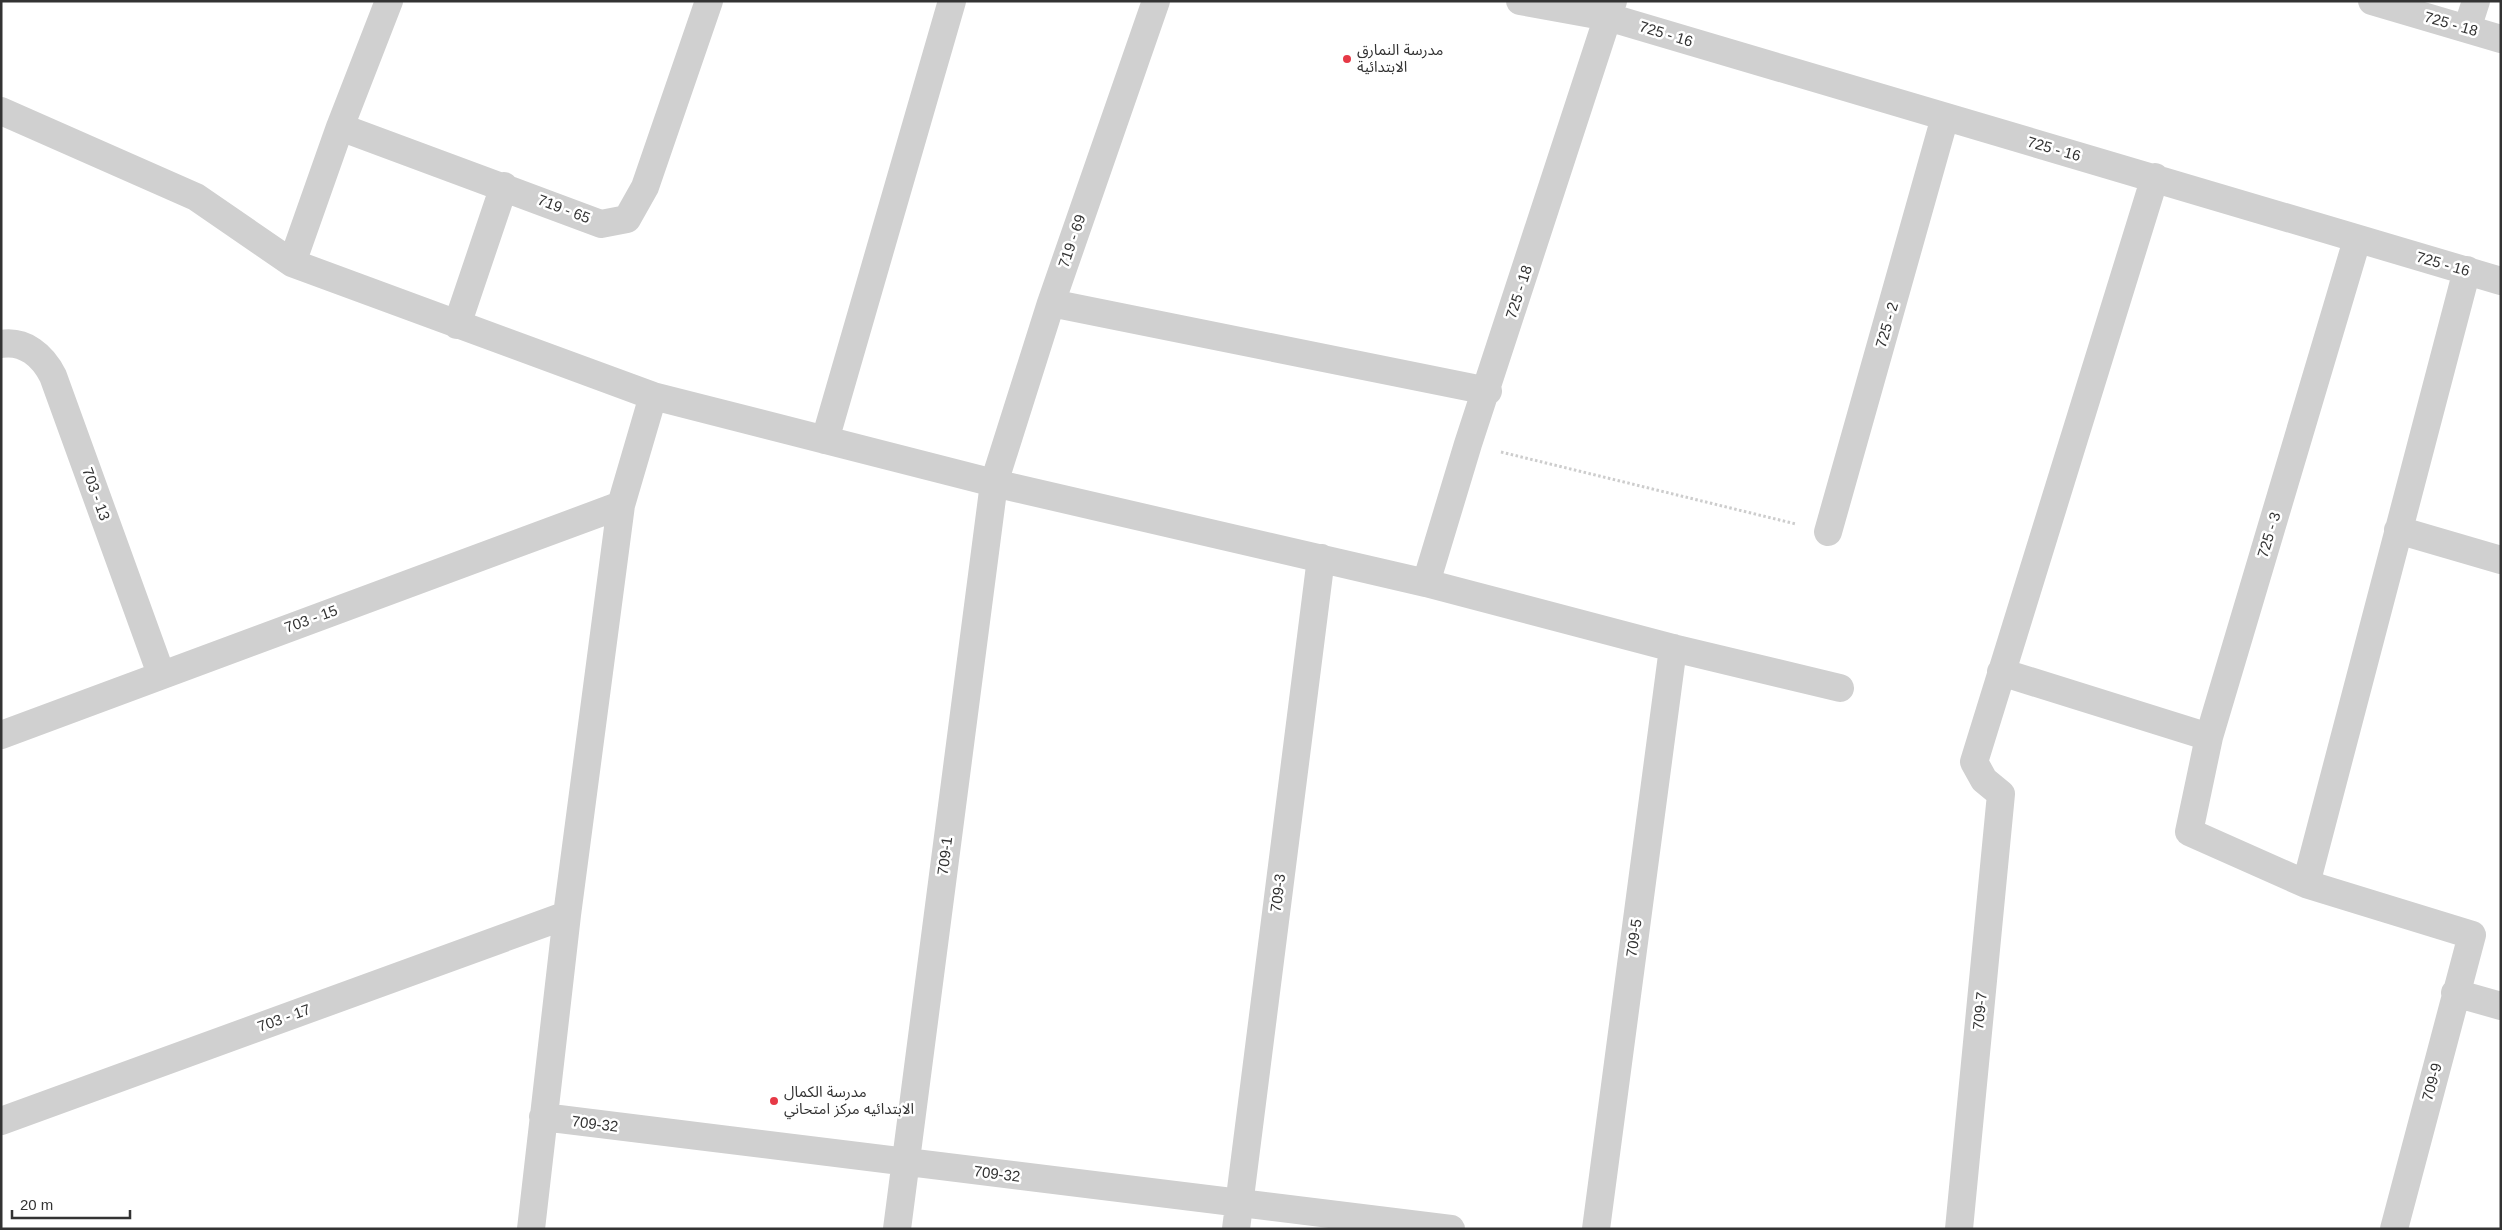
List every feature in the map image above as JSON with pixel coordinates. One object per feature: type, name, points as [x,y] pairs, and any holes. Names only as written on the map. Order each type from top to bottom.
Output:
[{"type":"street","points":[[292,263],[340,127],[389,1]]},
{"type":"street","name":"719 - 65","points":[[340,127],[504,186],[601,224],[627,219],[645,187],[709,1]]},
{"type":"street","points":[[825,440],[952,1]]},
{"type":"street","name":"719 - 69","points":[[994,483],[1051,302],[1156,1]]},
{"type":"street","name":"725 - 16","points":[[1520,1],[1610,9],[1945,117],[2501,281]]},
{"type":"street","name":"725 - 18","points":[[2372,1],[2501,39]]},
{"type":"street","points":[[2467,29],[2476,1]]},
{"type":"street","name":"725 - 18","points":[[1426,583],[1468,444],[1488,391],[1610,9]]},
{"type":"street","points":[[1,110],[196,197],[292,263],[652,396],[994,483],[1426,583],[1672,648],[1840,688]]},
{"type":"street","name":"725 - 2","points":[[1828,532],[1945,117]]},
{"type":"street","points":[[2155,178],[2001,672],[2209,737]]},
{"type":"street","points":[[457,325],[504,186]]},
{"type":"street","name":"725 - 3","points":[[2306,884],[2189,832],[2209,737],[2357,240]]},
{"type":"street","points":[[2306,884],[2466,270]]},
{"type":"street","points":[[1051,302],[1488,391]]},
{"type":"street","name":"703 - 13","points":[[1,344],[19,345],[30,349],[40,356],[53,376],[161,674]]},
{"type":"street","points":[[531,1229],[567,915],[621,505],[652,396]]},
{"type":"street","name":"709-1","points":[[897,1229],[994,483]]},
{"type":"street","name":"703 - 15","points":[[1,735],[161,674],[621,505]]},
{"type":"street","points":[[2398,530],[2501,560]]},
{"type":"street","name":"709-3","points":[[1237,1216],[1321,558]]},
{"type":"street","name":"709-5","points":[[1596,1229],[1672,648]]},
{"type":"street","name":"709-7","points":[[1958,1229],[2002,794],[1984,780],[1974,762],[2001,672]]},
{"type":"street","name":"709-9","points":[[2306,884],[2472,935],[2455,993],[2394,1229]]},
{"type":"street","name":"703 - 17","points":[[1,1121],[567,915]]},
{"type":"street","points":[[2455,993],[2501,1006]]},
{"type":"street","name":"709-32","points":[[543,1117],[906,1163],[1237,1216],[1451,1229]]},
{"type":"path","points":[[1468,444],[1828,532]]},
{"type":"place","name":"مدرسة النمارق الابتدائية","points":[[1347,59]]},
{"type":"place","name":"مدرسة الكمال الابتدائيه مركز امتحاني","points":[[774,1101]]}]
